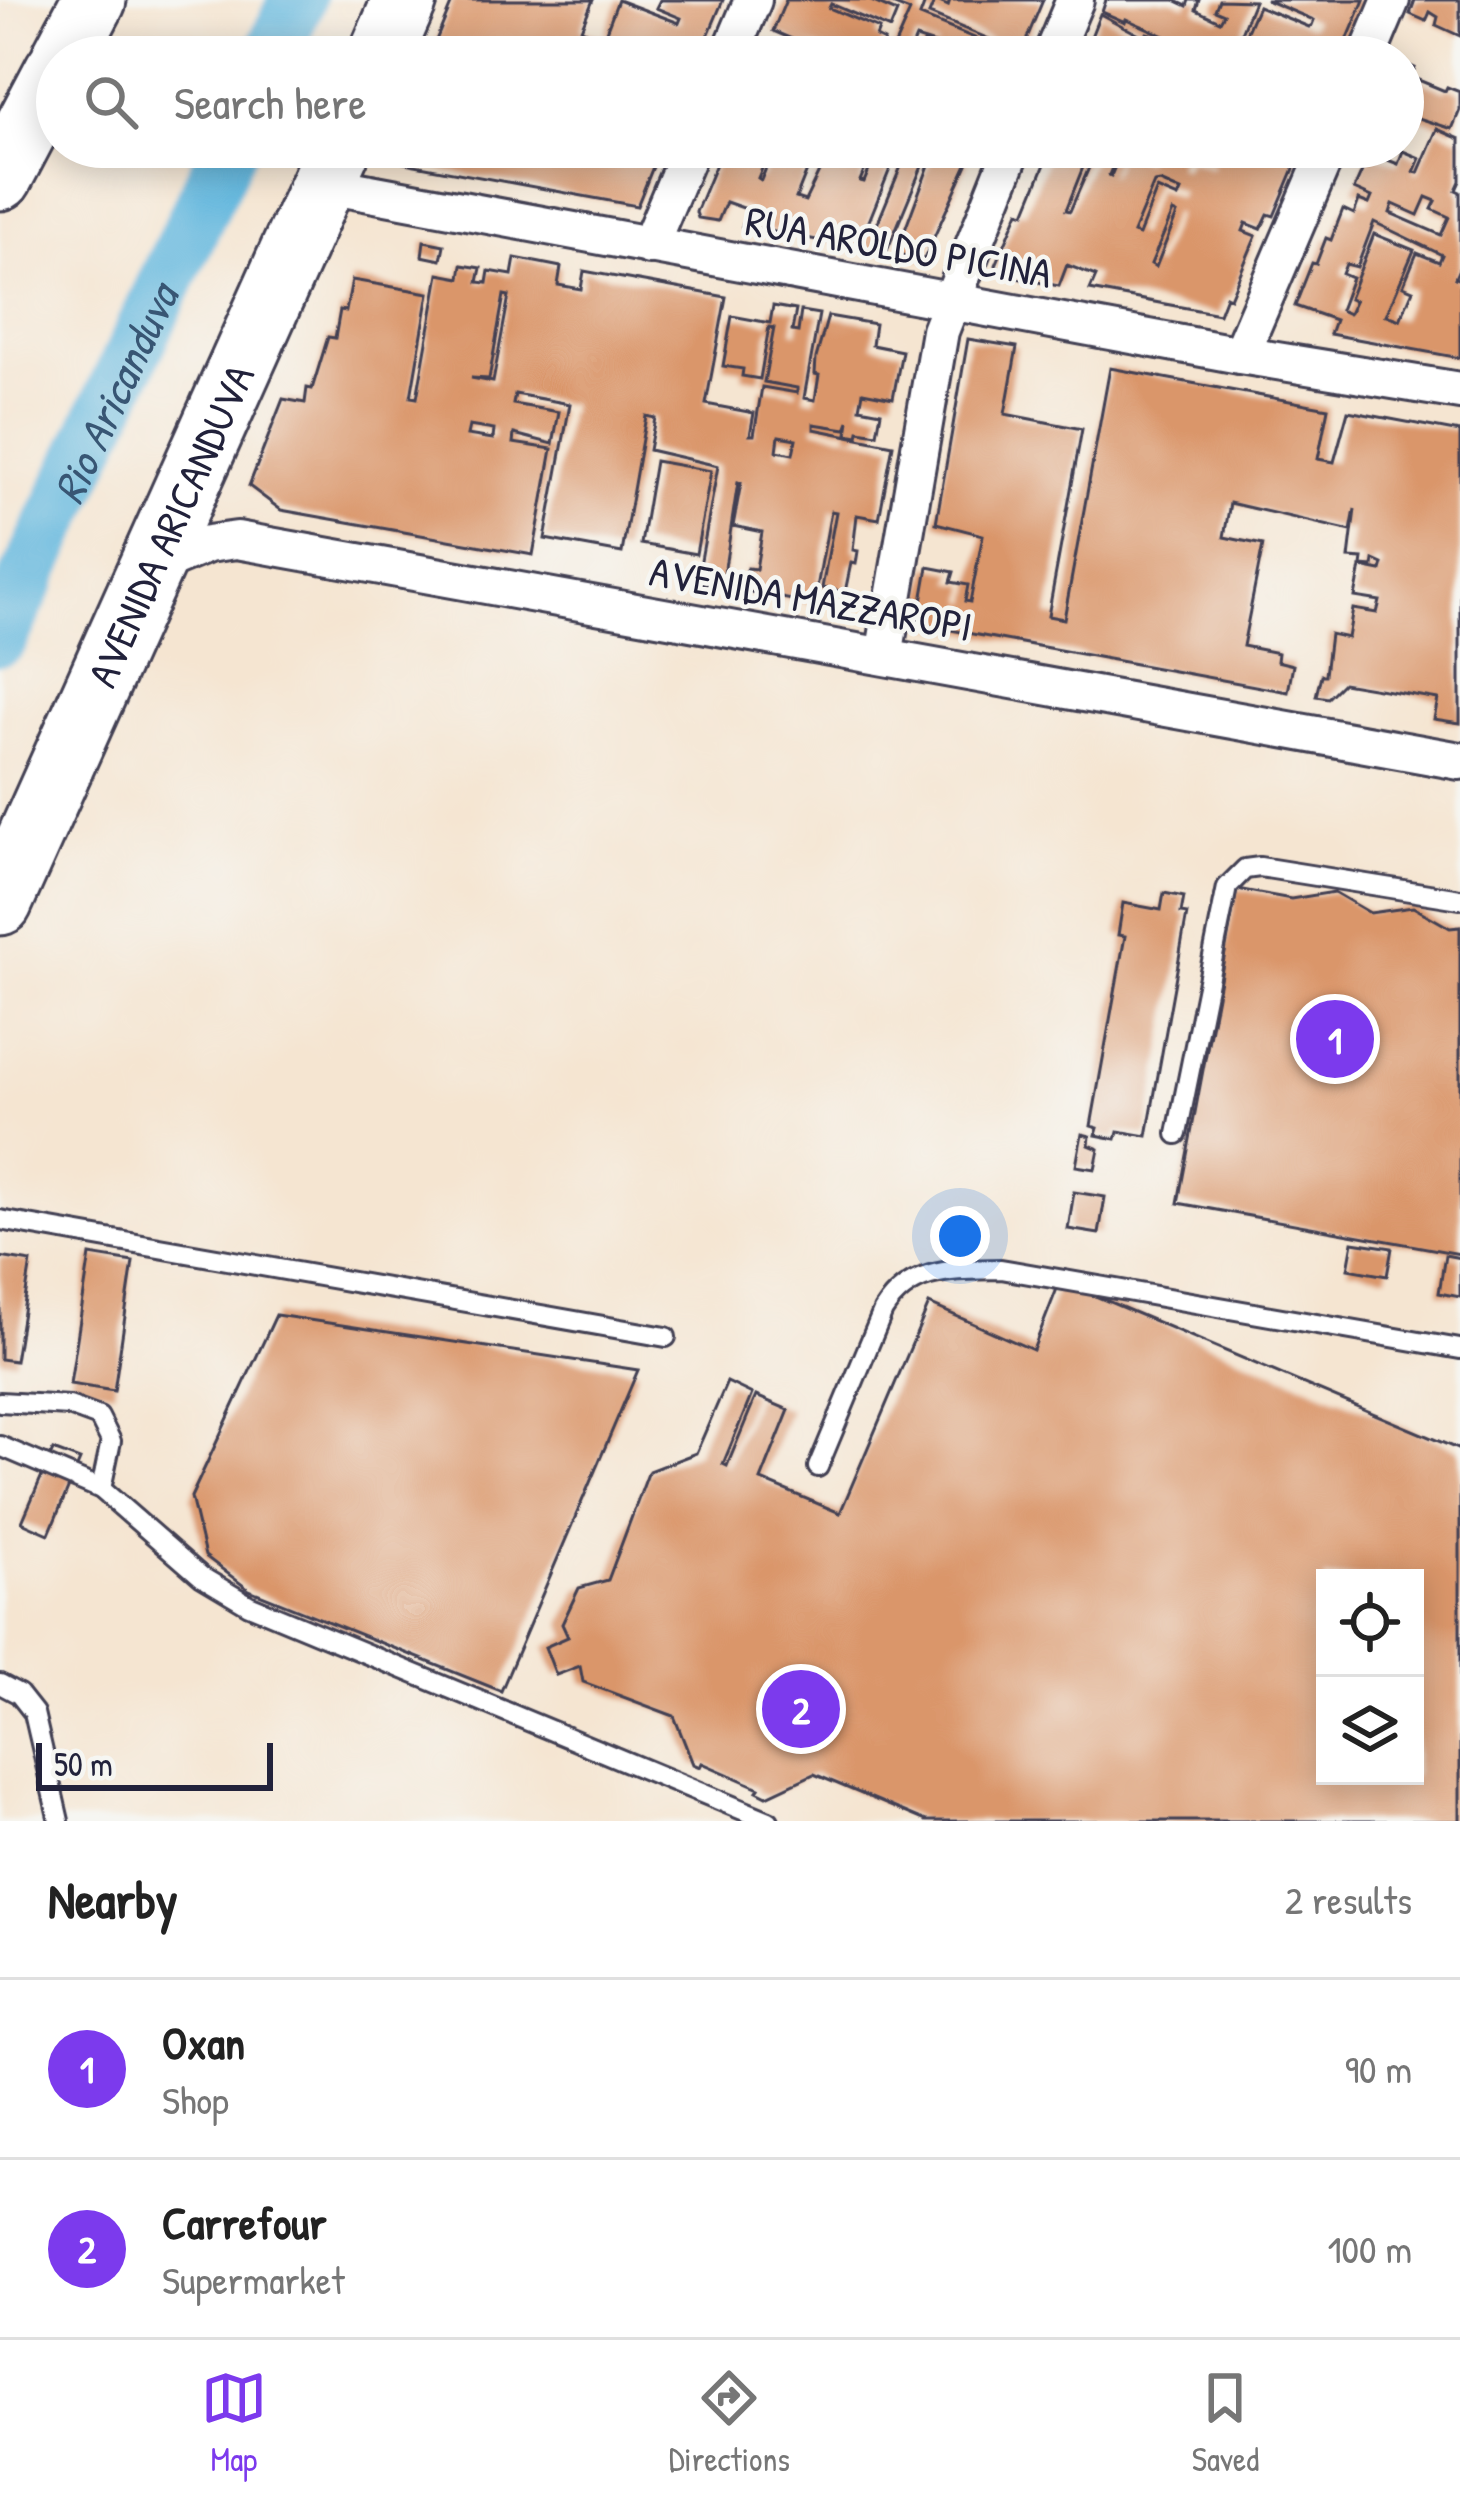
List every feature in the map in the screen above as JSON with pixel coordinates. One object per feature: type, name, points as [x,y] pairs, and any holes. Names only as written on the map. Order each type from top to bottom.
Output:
[{"type":"highway","points":[[75,36],[94,0]]},
{"type":"highway","points":[[390,36],[406,0]]},
{"type":"highway","points":[[0,178],[36,110]]},
{"type":"highway","name":"AVENIDA ARICANDUVA","points":[[0,903],[330,168]]},
{"type":"street","points":[[738,36],[753,0]]},
{"type":"street","points":[[1060,36],[1075,0]]},
{"type":"street","points":[[1376,36],[1391,0]]},
{"type":"street","name":"RUA AROLDO PICINA","points":[[343,168],[649,246],[1460,392]]},
{"type":"street","points":[[649,246],[682,168]]},
{"type":"street","points":[[884,656],[940,332],[1005,168]]},
{"type":"street","points":[[1240,355],[1320,168]]},
{"type":"street","name":"AVENIDA MAZZAROPI","points":[[149,568],[208,544],[237,540],[1460,761]]},
{"type":"lane","points":[[1177,1134],[1227,887],[1236,875],[1260,866],[1460,899]]},
{"type":"lane","points":[[0,1220],[666,1337]]},
{"type":"lane","points":[[818,1467],[883,1311],[897,1289],[921,1277],[955,1270],[1001,1269],[1460,1348]]},
{"type":"lane","points":[[0,1402],[69,1406],[99,1417],[111,1441],[101,1489]]},
{"type":"lane","points":[[0,1446],[101,1489],[202,1576],[249,1605],[769,1821]]},
{"type":"lane","points":[[0,1684],[20,1694],[34,1713],[58,1821]]},
{"type":"building","points":[[453,0],[593,0],[581,29],[598,36],[438,36]]},
{"type":"building","points":[[618,0],[679,23],[681,18],[656,8],[660,0],[723,0],[708,36],[605,34]]},
{"type":"building","points":[[786,0],[869,0],[897,12],[890,29],[831,4],[829,8],[879,29],[876,36],[785,36],[773,31]]},
{"type":"building","points":[[882,0],[926,0],[920,16],[969,36],[899,36],[910,11]]},
{"type":"building","points":[[935,0],[948,6],[950,0],[1043,0],[1028,36],[982,36],[929,14]]},
{"type":"building","points":[[1106,0],[1174,0],[1187,6],[1189,0],[1199,0],[1196,10],[1220,21],[1224,14],[1215,10],[1219,0],[1254,1],[1240,36],[1165,36],[1102,12]]},
{"type":"building","points":[[1266,0],[1364,0],[1349,36],[1245,36],[1258,6],[1309,27],[1314,20]]},
{"type":"building","points":[[1415,0],[1460,0],[1460,36],[1436,25],[1438,17],[1430,12],[1426,21],[1410,14]]},
{"type":"building","points":[[1100,14],[1141,36],[1091,36]]},
{"type":"building","points":[[1424,82],[1460,92],[1460,110],[1452,129],[1424,120]]},
{"type":"building","points":[[1437,129],[1460,139],[1456,190],[1460,192],[1460,266],[1455,278],[1460,280],[1460,358],[1330,334],[1335,320],[1295,306],[1312,263],[1316,264],[1326,238],[1331,240],[1343,209],[1354,214],[1359,200],[1369,204],[1372,197],[1354,189],[1363,168],[1416,168],[1414,172],[1424,168]],"holes":[[[1426,197],[1436,201],[1432,209],[1449,217],[1441,235],[1390,213],[1393,204],[1418,215]],[[1374,222],[1442,255],[1439,262],[1417,253],[1403,286],[1413,290],[1400,320],[1386,315],[1414,250],[1374,234],[1349,299],[1355,301],[1349,314],[1340,310],[1352,278],[1342,274],[1346,264],[1357,267]]]},
{"type":"building","points":[[431,168],[652,168],[637,206]]},
{"type":"building","points":[[714,168],[762,168],[761,180],[766,168],[808,168],[796,198],[805,201],[821,168],[865,168],[860,181],[864,182],[870,168],[890,168],[867,226],[876,227],[900,168],[921,168],[886,253],[742,226],[749,210],[726,202],[718,221],[698,218],[696,212]]},
{"type":"building","points":[[928,168],[965,168],[924,259],[896,254]]},
{"type":"building","points":[[1043,168],[1083,168],[1066,210],[1070,211],[1089,168],[1112,168],[1111,176],[1114,168],[1294,168],[1274,216],[1268,214],[1261,229],[1246,223],[1243,231],[1256,236],[1219,314],[1090,290],[1096,276],[1067,265],[1059,286],[1005,276],[996,265],[1019,211],[1025,213]],"holes":[[[1154,183],[1181,191],[1178,198],[1157,189],[1139,235],[1133,233]],[[1173,212],[1177,214],[1156,267],[1151,264]]]},
{"type":"building","points":[[424,241],[444,245],[441,260],[422,256]]},
{"type":"building","points":[[515,258],[561,267],[558,285],[581,289],[584,271],[726,297],[706,404],[754,413],[750,435],[754,435],[762,387],[797,393],[797,388],[764,382],[774,328],[769,327],[760,379],[742,376],[743,369],[723,366],[732,316],[770,323],[773,306],[796,310],[792,331],[798,332],[801,311],[819,314],[804,398],[815,400],[816,358],[828,316],[875,324],[872,345],[902,351],[893,398],[863,392],[860,408],[881,412],[877,434],[847,434],[849,421],[846,429],[814,424],[814,429],[893,445],[879,519],[857,515],[856,564],[851,563],[845,592],[822,588],[836,512],[831,511],[814,604],[743,591],[747,568],[756,569],[762,532],[733,526],[738,482],[722,587],[697,582],[718,466],[649,450],[655,418],[646,416],[622,553],[545,539],[570,404],[515,394],[513,404],[559,412],[553,444],[514,434],[513,443],[552,449],[533,555],[281,510],[249,486],[283,399],[305,403],[307,388],[312,389],[328,337],[335,338],[340,310],[346,311],[352,280],[429,293],[411,397],[417,398],[439,274],[460,278],[462,265],[481,268],[478,282],[487,283],[489,271],[512,275]],"holes":[[[504,295],[509,296],[493,382],[471,378],[489,379]],[[469,426],[494,430],[493,439],[467,435]],[[779,436],[796,439],[793,454],[777,451]]]},
{"type":"building","points":[[968,339],[1017,347],[1005,414],[1082,429],[1048,616],[1064,619],[1110,368],[1328,408],[1318,459],[1334,462],[1348,411],[1460,432],[1460,723],[1434,719],[1438,699],[1343,683],[1328,698],[1316,696],[1321,675],[1325,675],[1330,634],[1348,638],[1353,609],[1377,613],[1380,601],[1355,597],[1361,567],[1381,571],[1383,564],[1374,560],[1373,567],[1362,566],[1363,559],[1349,558],[1355,509],[1351,531],[1230,503],[1224,537],[1263,545],[1243,646],[1278,653],[1277,661],[1293,665],[1288,692],[918,624],[928,567],[954,572],[951,582],[968,585],[965,601],[970,602],[983,535],[936,523]]},
{"type":"building","points":[[655,461],[711,471],[696,554],[641,544]]},
{"type":"building","points":[[1237,889],[1291,899],[1334,892],[1370,913],[1413,907],[1450,928],[1460,927],[1460,1254],[1178,1203]]},
{"type":"building","points":[[1164,893],[1184,897],[1181,913],[1187,914],[1147,1136],[1118,1131],[1116,1139],[1096,1135],[1098,1128],[1091,1126],[1125,936],[1118,935],[1123,903],[1161,910]]},
{"type":"building","points":[[1082,1134],[1090,1136],[1089,1145],[1099,1149],[1095,1169],[1076,1166]]},
{"type":"building","points":[[1074,1192],[1105,1197],[1099,1234],[1068,1229]]},
{"type":"building","points":[[1353,1242],[1392,1248],[1387,1276],[1348,1269]]},
{"type":"building","points":[[90,1255],[133,1262],[114,1391],[70,1384]]},
{"type":"building","points":[[1445,1255],[1460,1258],[1460,1297],[1439,1293]]},
{"type":"building","points":[[0,1257],[31,1262],[15,1361],[0,1359]]},
{"type":"building","points":[[1060,1281],[1460,1450],[1460,1821],[926,1821],[814,1774],[767,1796],[702,1763],[700,1767],[693,1764],[674,1716],[583,1682],[580,1666],[556,1675],[545,1647],[568,1637],[562,1624],[579,1588],[608,1580],[649,1471],[696,1453],[727,1382],[752,1394],[723,1464],[727,1466],[756,1396],[789,1410],[761,1480],[840,1513],[929,1304],[1033,1350]]},
{"type":"building","points":[[276,1315],[638,1370],[501,1691],[249,1590],[205,1556],[191,1497]]},
{"type":"building","points":[[53,1450],[80,1460],[49,1534],[22,1522]]},
{"type":"waterway","name":"Rio Aricanduva","points":[[281,36],[297,0]]},
{"type":"waterway","name":"Rio Aricanduva","points":[[0,638],[219,168]]},
{"type":"place","name":"Oxan","points":[[1335,1039]]},
{"type":"place","name":"Carrefour","points":[[801,1709]]}]
